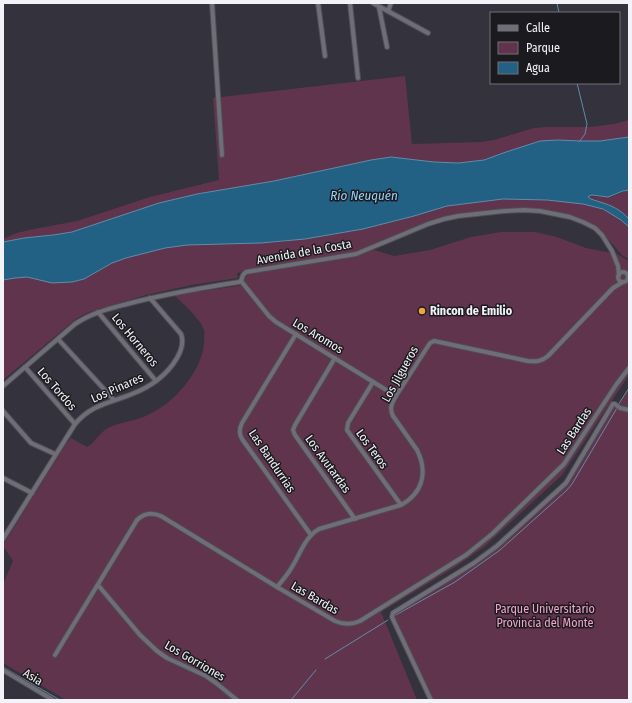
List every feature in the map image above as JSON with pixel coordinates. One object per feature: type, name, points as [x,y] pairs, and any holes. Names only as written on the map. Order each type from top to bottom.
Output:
[{"type":"street","points":[[212,3],[222,155]]},
{"type":"street","points":[[318,3],[325,56]]},
{"type":"street","points":[[350,3],[358,78]]},
{"type":"street","points":[[373,3],[428,34]]},
{"type":"street","points":[[388,11],[391,3]]},
{"type":"street","points":[[379,7],[387,47]]},
{"type":"street","name":"Avenida de la Costa","points":[[3,386],[58,338],[80,321],[98,312],[150,298],[239,282],[246,272],[348,256],[428,224],[458,216],[510,210],[524,210],[540,211],[570,217],[589,224],[602,235],[609,245],[619,269],[619,276]]},
{"type":"street","name":"Avenida de la Costa","points":[[616,260],[627,274]]},
{"type":"street","points":[[622,272],[627,274],[628,278],[626,282],[620,281],[619,276],[622,272]]},
{"type":"street","name":"Los Jilgueros","points":[[311,535],[319,529],[401,505],[410,499],[418,490],[422,478],[420,455],[392,414],[391,405],[428,344],[434,341],[528,361],[542,361],[613,288],[619,276]]},
{"type":"street","name":"Los Aromos","points":[[241,281],[273,319],[396,396]]},
{"type":"street","name":"Los Jilgueros","points":[[613,288],[626,282]]},
{"type":"street","name":"Los Pinares","points":[[3,539],[55,454],[82,416],[103,404],[132,394],[156,381],[173,363],[179,354],[183,340],[182,337],[150,298]]},
{"type":"street","name":"Los Horneros","points":[[98,312],[156,381]]},
{"type":"street","name":"Las Bandurrias","points":[[296,334],[240,426],[240,434],[242,439],[311,535]]},
{"type":"street","points":[[58,338],[114,400]]},
{"type":"street","name":"Los Avutardas","points":[[335,358],[293,430],[295,435],[355,519]]},
{"type":"street","name":"Los Tordos","points":[[25,367],[75,424]]},
{"type":"street","name":"Las Bardas","points":[[55,655],[137,520],[142,516],[150,514],[161,516],[277,587],[340,623],[350,624],[366,618],[466,555],[509,517],[564,464],[616,385],[629,368]]},
{"type":"street","name":"Los Teros","points":[[373,382],[348,423],[347,430],[401,505]]},
{"type":"street","points":[[431,700],[392,617],[393,613],[474,563],[497,546],[566,483],[613,404],[620,408],[629,410]]},
{"type":"street","points":[[3,411],[31,444],[55,454]]},
{"type":"street","points":[[3,478],[32,493]]},
{"type":"street","points":[[3,529],[8,531]]},
{"type":"street","points":[[277,587],[289,571],[311,535]]},
{"type":"street","name":"Los Gorriones","points":[[98,584],[140,635],[157,651],[167,658],[206,676],[237,700]]},
{"type":"street","name":"Asia","points":[[3,670],[53,700]]},
{"type":"green space","points":[[405,76],[412,144],[481,142],[494,140],[534,128],[590,127],[614,124],[629,120],[629,137],[600,141],[580,141],[506,152],[484,160],[459,163],[434,162],[391,157],[371,160],[274,181],[197,194],[159,203],[72,232],[3,242],[3,239],[17,233],[77,221],[150,197],[219,180],[213,98]]},
{"type":"green space","points":[[629,190],[629,219],[616,208],[588,197],[610,197]]},
{"type":"green space","points":[[503,199],[552,200],[588,205],[604,210],[618,217],[629,227],[629,259],[623,256],[599,229],[587,222],[577,218],[537,209],[503,209],[442,217],[355,252],[237,273],[238,278],[192,285],[146,295],[89,312],[77,318],[3,380],[3,280],[27,277],[72,282],[84,279],[112,263],[164,248],[187,245],[281,242],[336,234],[393,222],[447,206]]},
{"type":"green space","points":[[501,232],[535,232],[557,237],[586,248],[617,254],[629,261],[629,375],[562,475],[484,547],[455,567],[381,612],[417,700],[66,700],[3,663],[3,584],[13,561],[3,545],[66,444],[71,438],[87,447],[106,429],[117,424],[140,418],[164,406],[188,382],[199,362],[203,352],[204,330],[195,316],[174,295],[238,286],[242,284],[247,275],[262,271],[337,260],[374,250],[394,256],[430,250],[471,237]]},
{"type":"green space","name":"Parque Universitario Provincia del Monte","points":[[629,388],[629,700],[431,700],[392,615],[497,546],[566,483],[613,404],[618,406]]},
{"type":"water","name":"Río Neuquén","points":[[629,137],[629,190],[608,197],[592,195],[588,197],[619,210],[629,219],[629,227],[621,220],[603,209],[583,204],[547,200],[503,199],[447,206],[363,229],[305,239],[261,243],[187,245],[165,248],[112,263],[84,279],[72,282],[52,283],[27,277],[3,280],[3,242],[72,232],[159,203],[197,194],[274,181],[391,157],[434,162],[459,163],[484,160],[540,141],[600,141]]},
{"type":"waterway","points":[[557,3],[559,12]]},
{"type":"waterway","points":[[577,84],[587,124],[585,134],[579,142]]},
{"type":"waterway","points":[[618,405],[629,388]]},
{"type":"waterway","points":[[394,616],[455,582],[500,550],[566,491],[572,484],[617,408]]},
{"type":"waterway","points":[[325,659],[388,620]]},
{"type":"waterway","points":[[3,667],[60,700]]},
{"type":"waterway","points":[[291,700],[316,670]]},
{"type":"place","name":"Rincon de Emilio","points":[[422,311]]}]
